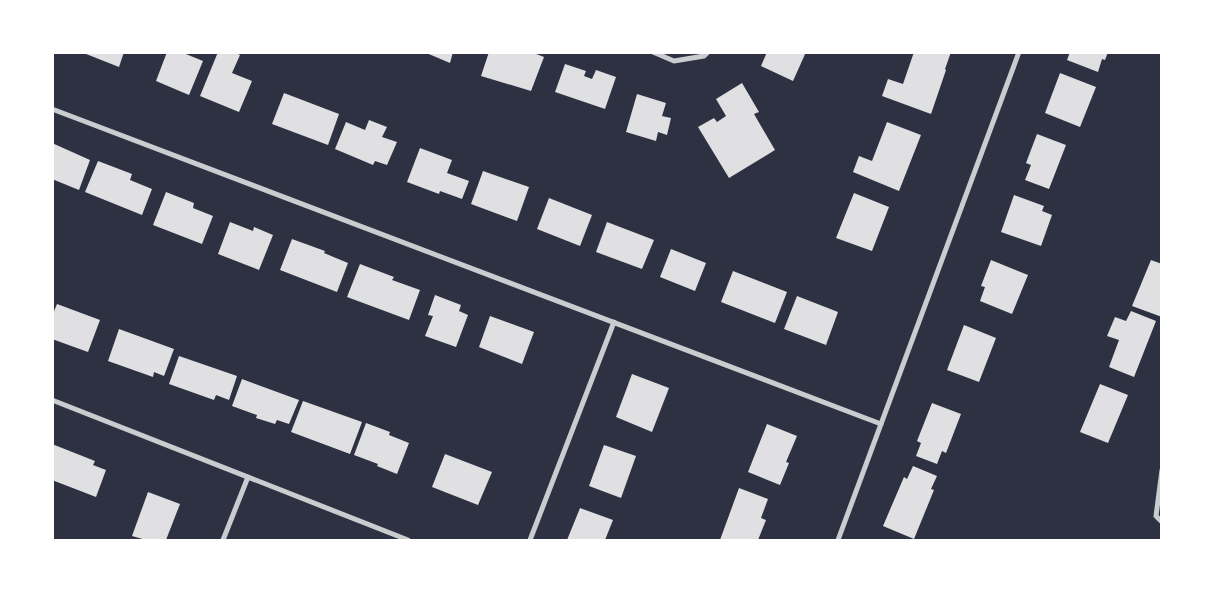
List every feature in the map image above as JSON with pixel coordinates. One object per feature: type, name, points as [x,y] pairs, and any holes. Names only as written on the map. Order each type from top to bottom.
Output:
[{"type":"street","points":[[653,52],[674,61],[704,56],[708,52]]},
{"type":"street","points":[[838,540],[1019,52]]},
{"type":"street","points":[[52,109],[881,424]]},
{"type":"street","points":[[530,540],[614,322]]},
{"type":"street","points":[[52,400],[408,540]]},
{"type":"street","points":[[1162,470],[1156,516],[1162,522]]},
{"type":"street","points":[[223,540],[248,477]]},
{"type":"building","points":[[81,52],[124,52],[119,67]]},
{"type":"building","points":[[167,52],[181,52],[203,61],[189,95],[156,81]]},
{"type":"building","points":[[218,52],[235,52],[240,55],[232,73],[252,81],[239,112],[200,96]]},
{"type":"building","points":[[424,52],[453,52],[450,63]]},
{"type":"building","points":[[489,52],[531,52],[544,57],[531,91],[481,76]]},
{"type":"building","points":[[767,52],[806,52],[793,81],[761,66]]},
{"type":"building","points":[[914,52],[951,52],[931,114],[882,96],[888,79],[903,84]]},
{"type":"building","points":[[1070,52],[1108,52],[1105,60],[1102,59],[1098,72],[1067,60]]},
{"type":"building","points":[[565,64],[586,71],[584,76],[592,79],[596,70],[616,77],[605,109],[555,92]]},
{"type":"building","points":[[1060,73],[1096,87],[1080,127],[1045,113]]},
{"type":"building","points":[[742,83],[759,112],[754,114],[775,150],[729,178],[698,127],[714,118],[717,122],[726,116],[716,99]]},
{"type":"building","points":[[284,93],[339,114],[328,145],[272,124]]},
{"type":"building","points":[[637,94],[666,103],[662,116],[671,118],[667,135],[658,132],[656,141],[626,132]]},
{"type":"building","points":[[369,120],[387,127],[382,137],[397,142],[387,165],[375,161],[373,165],[335,149],[346,122],[365,130]]},
{"type":"building","points":[[887,122],[921,135],[899,191],[853,172],[859,156],[872,161]]},
{"type":"building","points":[[1037,134],[1066,145],[1049,189],[1025,180],[1031,165],[1026,163]]},
{"type":"building","points":[[52,143],[90,160],[79,190],[52,179]]},
{"type":"building","points":[[420,148],[452,160],[447,173],[469,181],[462,199],[440,191],[439,194],[407,182]]},
{"type":"building","points":[[98,161],[132,174],[130,180],[152,189],[142,215],[85,192]]},
{"type":"building","points":[[483,171],[529,187],[517,221],[471,204]]},
{"type":"building","points":[[166,192],[194,203],[193,208],[213,216],[202,244],[153,225]]},
{"type":"building","points":[[854,193],[889,207],[872,251],[836,238]]},
{"type":"building","points":[[1014,195],[1044,206],[1042,211],[1052,215],[1041,246],[1001,232]]},
{"type":"building","points":[[549,198],[592,215],[580,246],[537,229]]},
{"type":"building","points":[[230,222],[253,231],[254,227],[273,235],[259,270],[218,254]]},
{"type":"building","points":[[607,222],[654,240],[642,269],[596,252]]},
{"type":"building","points":[[292,239],[325,251],[324,253],[348,263],[337,292],[280,270]]},
{"type":"building","points":[[671,249],[706,263],[695,291],[660,277]]},
{"type":"building","points":[[991,260],[1028,275],[1012,314],[980,301],[985,287],[981,286]]},
{"type":"building","points":[[1151,260],[1162,264],[1162,317],[1132,306]]},
{"type":"building","points":[[360,264],[394,277],[392,280],[420,290],[409,320],[347,297]]},
{"type":"building","points":[[733,271],[787,292],[775,323],[721,302]]},
{"type":"building","points":[[435,295],[461,305],[459,311],[468,315],[456,347],[425,336],[433,316],[428,315]]},
{"type":"building","points":[[797,296],[838,312],[826,345],[784,329]]},
{"type":"building","points":[[57,304],[100,320],[88,352],[52,339],[52,316]]},
{"type":"building","points":[[1131,311],[1156,321],[1134,377],[1109,367],[1119,340],[1107,336],[1115,317],[1126,321]]},
{"type":"building","points":[[490,316],[534,332],[522,364],[479,347]]},
{"type":"building","points":[[964,325],[996,338],[979,382],[947,370]]},
{"type":"building","points":[[119,329],[174,349],[164,376],[154,372],[153,377],[108,361]]},
{"type":"building","points":[[179,356],[237,376],[229,400],[216,395],[214,400],[169,384]]},
{"type":"building","points":[[632,374],[669,388],[652,432],[616,417]]},
{"type":"building","points":[[242,379],[299,400],[289,424],[277,420],[275,424],[256,418],[257,415],[232,406]]},
{"type":"building","points":[[1100,384],[1128,395],[1108,443],[1080,432]]},
{"type":"building","points":[[303,401],[362,422],[350,454],[291,432]]},
{"type":"building","points":[[932,403],[961,414],[946,453],[942,451],[937,464],[916,456],[921,443],[917,441]]},
{"type":"building","points":[[366,423],[390,432],[389,435],[409,443],[397,474],[354,455]]},
{"type":"building","points":[[767,424],[797,436],[786,462],[789,463],[780,485],[748,472]]},
{"type":"building","points":[[52,444],[95,461],[93,465],[106,470],[96,497],[52,480]]},
{"type":"building","points":[[604,445],[636,456],[621,498],[589,486]]},
{"type":"building","points":[[445,454],[492,472],[478,505],[432,487]]},
{"type":"building","points":[[913,466],[937,476],[931,489],[934,490],[914,539],[883,526],[904,477],[907,479]]},
{"type":"building","points":[[739,488],[768,499],[761,518],[766,520],[758,540],[720,540]]},
{"type":"building","points":[[148,492],[180,504],[166,540],[146,540],[132,536]]},
{"type":"building","points":[[580,508],[613,520],[605,540],[567,540]]}]
